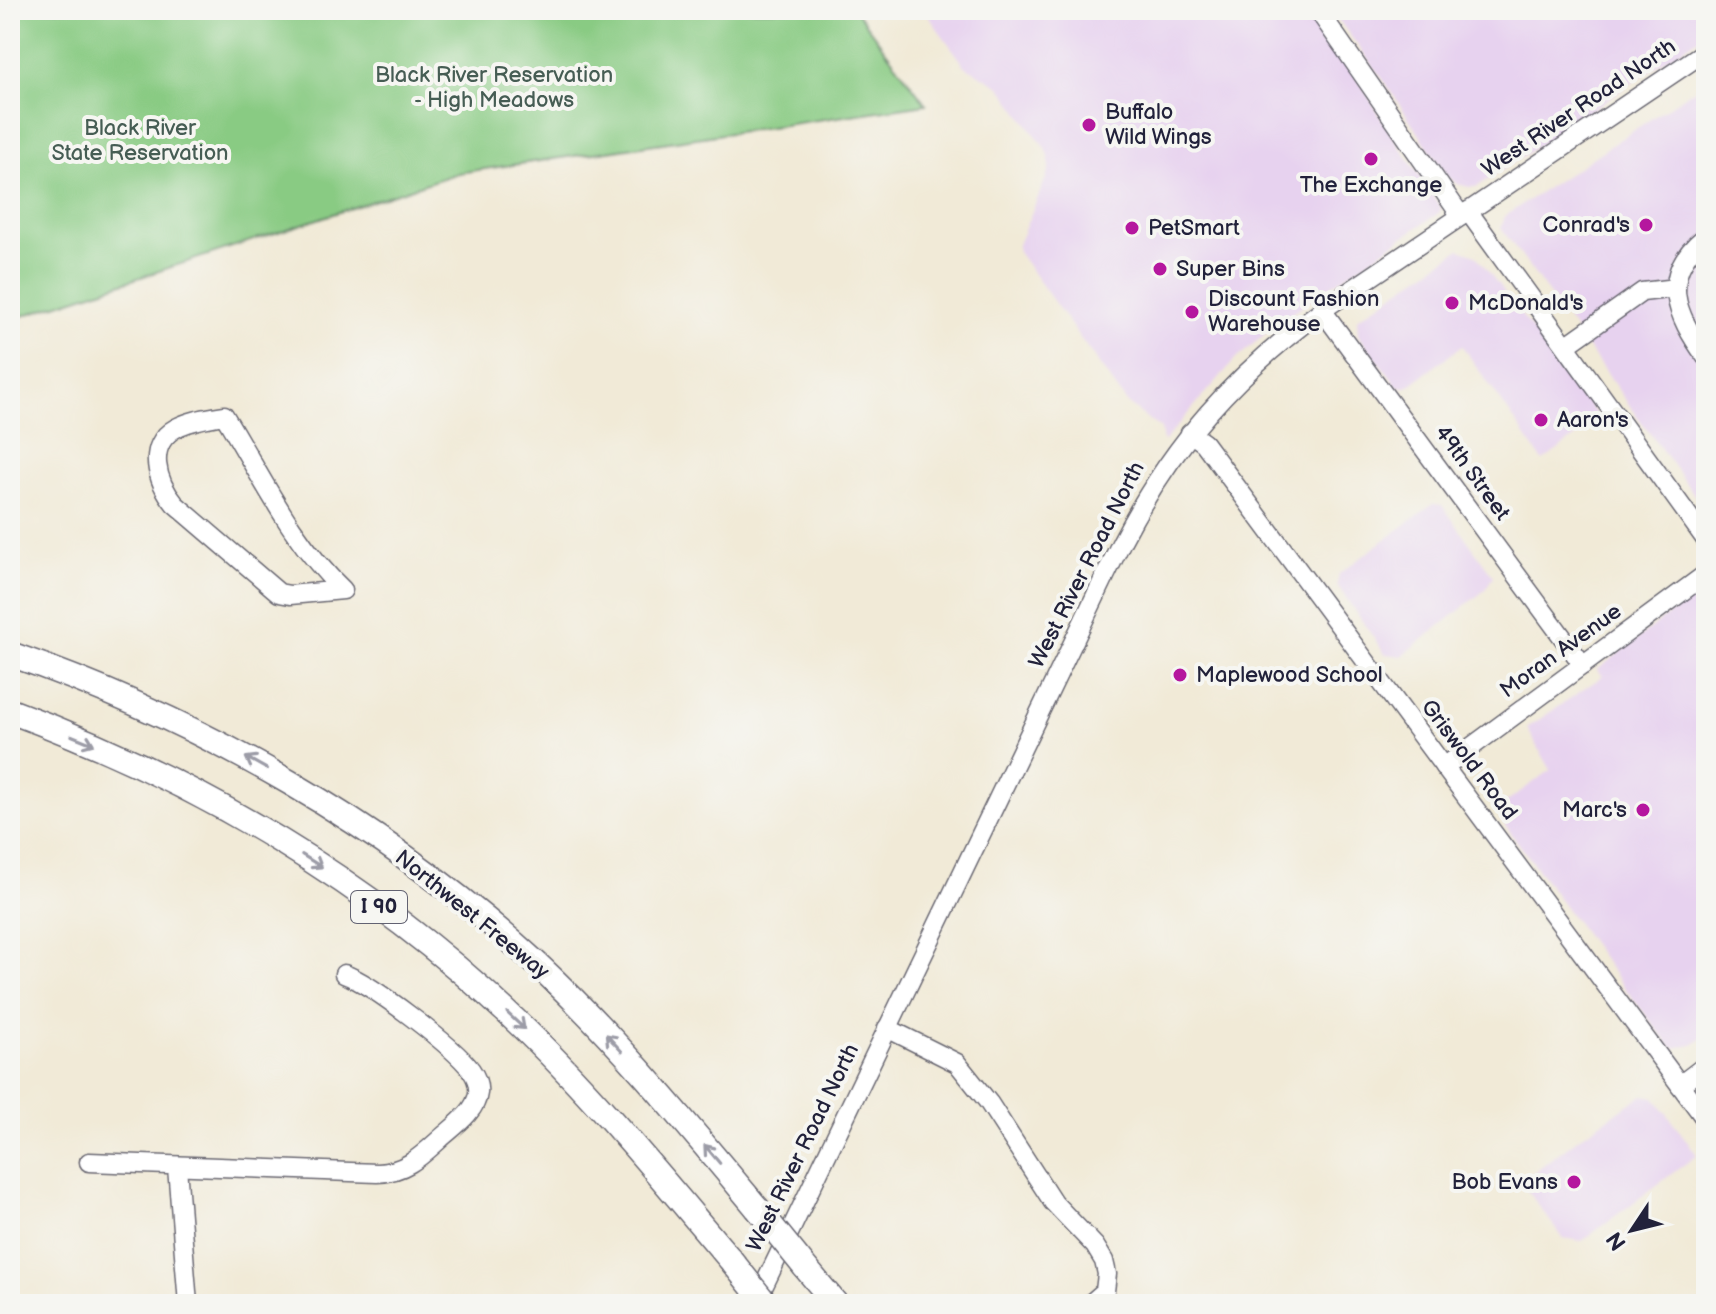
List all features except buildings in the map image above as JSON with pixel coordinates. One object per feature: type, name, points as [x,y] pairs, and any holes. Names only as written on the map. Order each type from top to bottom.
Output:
[{"type":"highway","name":"Northwest Freeway","points":[[10,654],[64,672],[158,712],[217,742],[330,807],[475,911],[587,1013],[667,1100],[836,1304]]},
{"type":"highway","name":"I 90","points":[[10,711],[109,750],[208,799],[341,879],[416,935],[515,1020],[604,1111],[728,1261]]},
{"type":"highway","points":[[728,1261],[756,1304]]},
{"type":"highway","points":[[728,1261],[766,1304]]},
{"type":"street","points":[[1318,10],[1465,214],[1567,345],[1706,540]]},
{"type":"street","name":"West River Road North","points":[[756,1304],[1122,541],[1163,469],[1190,433],[1243,374],[1281,340],[1706,51]]},
{"type":"street","points":[[1706,236],[1689,252],[1676,288],[1681,318],[1706,357]]},
{"type":"street","points":[[1567,345],[1642,292],[1676,288]]},
{"type":"street","name":"49th Street","points":[[1322,310],[1583,665]]},
{"type":"street","points":[[224,415],[302,545],[320,568],[343,590],[290,595],[279,593],[269,586],[163,490],[156,463],[165,436],[185,423],[224,415]]},
{"type":"street","name":"Griswold Road","points":[[1190,433],[1204,443],[1706,1120]]},
{"type":"street","name":"Moran Avenue","points":[[1444,767],[1706,574]]},
{"type":"street","points":[[89,1162],[177,1167],[396,1171],[421,1156],[468,1113],[479,1092],[478,1083],[469,1067],[388,1000],[344,974]]},
{"type":"street","points":[[887,1028],[957,1063],[989,1103],[1053,1202],[1095,1246],[1107,1274],[1105,1291],[1090,1304]]},
{"type":"street","points":[[1680,1085],[1706,1065]]},
{"type":"street","points":[[177,1167],[188,1304]]},
{"type":"shaded area","points":[[924,10],[1309,10],[1363,87],[1441,208],[1440,212],[1266,333],[1235,360],[1163,442],[1161,429],[1127,403],[1018,252],[1017,247],[1049,171],[1049,156],[1044,146],[1000,86],[965,66]]},
{"type":"shaded area","points":[[1331,10],[1706,10],[1706,33],[1477,187],[1469,187],[1457,184],[1447,176],[1382,78]]},
{"type":"shaded area","points":[[1706,82],[1706,511],[1501,228],[1505,216]]},
{"type":"shaded area","points":[[1460,249],[1476,255],[1600,419],[1543,461],[1462,346],[1407,387],[1398,387],[1358,335],[1357,319]]},
{"type":"shaded area","points":[[1433,504],[1442,505],[1493,576],[1485,590],[1402,656],[1385,654],[1337,585],[1339,574]]},
{"type":"shaded area","points":[[1706,586],[1706,1035],[1693,1045],[1672,1048],[1497,814],[1503,804],[1551,770],[1527,728],[1603,676],[1597,670]]},
{"type":"shaded area","points":[[1643,1095],[1655,1097],[1697,1155],[1582,1241],[1563,1238],[1521,1182]]},
{"type":"green space","points":[[10,10],[855,10],[926,104],[458,173],[10,320]]},
{"type":"place","name":"Buffalo Wild Wings","points":[[1089,125]]},
{"type":"place","name":"The Exchange","points":[[1371,159]]},
{"type":"place","name":"Conrad's","points":[[1646,225]]},
{"type":"place","name":"PetSmart","points":[[1132,228]]},
{"type":"place","name":"Super Bins","points":[[1160,269]]},
{"type":"place","name":"McDonald's","points":[[1452,303]]},
{"type":"place","name":"Discount Fashion Warehouse","points":[[1192,312]]},
{"type":"place","name":"Aaron's","points":[[1541,420]]},
{"type":"place","name":"Maplewood School","points":[[1180,675]]},
{"type":"place","name":"Marc's","points":[[1643,810]]},
{"type":"place","name":"Bob Evans","points":[[1574,1182]]},
{"type":"park label","name":"Black River Reservation - High Meadows","points":[[494,88]]},
{"type":"park label","name":"Black River State Reservation","points":[[140,140]]}]
